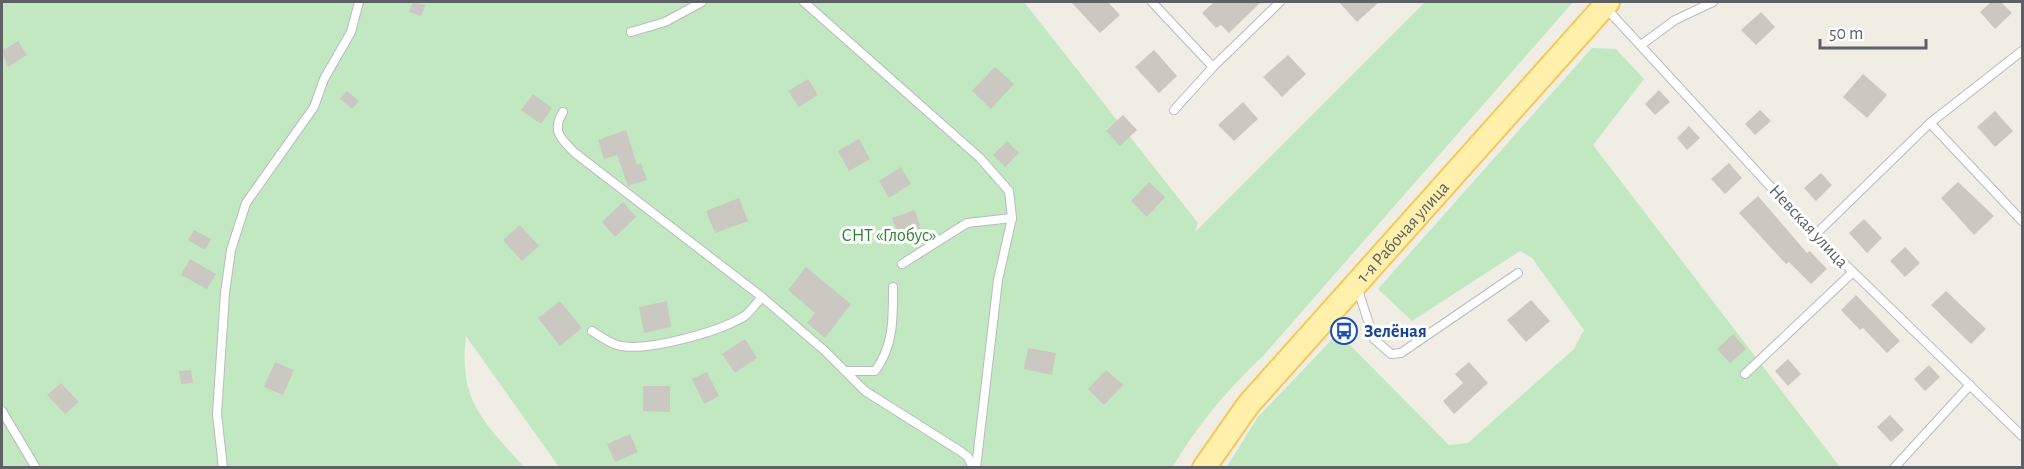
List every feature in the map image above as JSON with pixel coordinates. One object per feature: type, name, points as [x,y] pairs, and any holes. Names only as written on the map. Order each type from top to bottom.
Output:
[{"type":"main road","name":"1-я Рабочая улица","points":[[1204,468],[1248,405],[1606,4]]},
{"type":"lane","points":[[223,468],[217,414],[225,293],[231,250],[246,203],[314,107],[324,79],[351,32],[359,2]]},
{"type":"lane","points":[[631,32],[665,22],[702,2]]},
{"type":"lane","points":[[804,2],[980,158],[1009,191],[1012,218],[998,280],[974,468]]},
{"type":"lane","points":[[1152,2],[1213,67]]},
{"type":"lane","points":[[1174,110],[1213,67],[1281,2]]},
{"type":"lane","points":[[1641,45],[1676,21],[1713,2]]},
{"type":"lane","name":"Невская улица","points":[[1606,4],[1815,234],[2022,436]]},
{"type":"lane","points":[[1815,234],[1930,123],[2022,51]]},
{"type":"lane","points":[[563,112],[556,125],[557,134],[575,153],[762,297],[877,400],[960,451],[968,457],[974,468]]},
{"type":"lane","points":[[1930,123],[2022,221]]},
{"type":"lane","points":[[902,264],[967,224],[1012,218]]},
{"type":"lane","points":[[1745,374],[1853,272]]},
{"type":"lane","points":[[1356,284],[1374,339],[1391,354],[1401,353],[1518,273]]},
{"type":"lane","points":[[845,371],[875,371],[883,361],[892,330],[893,287]]},
{"type":"lane","points":[[592,331],[616,345],[632,347],[677,340],[700,335],[744,316],[762,297]]},
{"type":"lane","points":[[1894,468],[1970,385]]},
{"type":"lane","points":[[2,411],[36,468]]},
{"type":"green space","name":"СНТ «Глобус»","points":[[2,2],[1024,2],[1198,223],[1195,232],[1425,2],[1573,2],[1263,356],[1225,395],[1202,423],[1172,468],[559,467],[466,336],[466,378],[470,394],[486,423],[524,467],[2,467]]},
{"type":"green space","points":[[1592,48],[1616,49],[1644,79],[1593,145],[1840,467],[1226,468],[1258,417],[1338,333],[1449,445],[1468,443],[1574,349],[1584,330],[1532,258],[1520,251],[1412,321],[1378,289]]},
{"type":"building","points":[[413,2],[426,5],[421,16],[409,12]]},
{"type":"building","points":[[1071,2],[1108,2],[1120,15],[1100,33]]},
{"type":"building","points":[[1214,2],[1261,2],[1229,33],[1221,25],[1216,28],[1202,13]]},
{"type":"building","points":[[1339,2],[1379,2],[1357,22]]},
{"type":"building","points":[[1991,2],[2001,2],[2012,13],[1995,29],[1980,12]]},
{"type":"building","points":[[1761,12],[1775,27],[1756,45],[1741,30]]},
{"type":"building","points":[[18,41],[27,55],[8,67],[2,51]]},
{"type":"building","points":[[1154,50],[1177,76],[1159,93],[1135,67]]},
{"type":"building","points":[[1288,55],[1306,74],[1282,97],[1263,77]]},
{"type":"building","points":[[995,67],[1014,84],[991,109],[972,91]]},
{"type":"building","points":[[1863,74],[1887,95],[1867,118],[1843,97]]},
{"type":"building","points":[[808,79],[818,95],[799,107],[788,91]]},
{"type":"building","points":[[1659,90],[1670,102],[1655,115],[1645,104]]},
{"type":"building","points":[[347,91],[359,101],[352,109],[340,99]]},
{"type":"building","points":[[533,94],[552,108],[541,124],[521,110]]},
{"type":"building","points":[[1243,102],[1258,119],[1234,141],[1218,125]]},
{"type":"building","points":[[1760,110],[1771,121],[1755,135],[1745,124]]},
{"type":"building","points":[[1995,111],[2013,131],[1995,147],[1977,127]]},
{"type":"building","points":[[1123,115],[1137,130],[1120,146],[1106,131]]},
{"type":"building","points":[[1689,126],[1700,138],[1687,150],[1677,138]]},
{"type":"building","points":[[626,130],[637,165],[641,163],[647,180],[628,186],[617,155],[604,159],[598,140]]},
{"type":"building","points":[[859,139],[870,159],[849,171],[838,151]]},
{"type":"building","points":[[1007,141],[1019,153],[1005,167],[993,155]]},
{"type":"building","points":[[1729,163],[1742,178],[1725,194],[1711,179]]},
{"type":"building","points":[[901,167],[911,184],[889,198],[879,181]]},
{"type":"building","points":[[1821,173],[1832,185],[1816,201],[1804,188]]},
{"type":"building","points":[[1149,182],[1165,197],[1147,217],[1131,201]]},
{"type":"building","points":[[1958,182],[1994,216],[1974,235],[1941,198]]},
{"type":"building","points":[[1758,196],[1807,253],[1810,251],[1827,269],[1811,284],[1789,262],[1786,264],[1739,213]]},
{"type":"building","points":[[739,198],[748,221],[715,233],[706,211]]},
{"type":"building","points":[[623,202],[636,217],[615,237],[602,222]]},
{"type":"building","points":[[915,210],[922,233],[900,240],[892,218]]},
{"type":"building","points":[[1864,219],[1882,238],[1867,253],[1849,233]]},
{"type":"building","points":[[520,225],[539,246],[522,261],[503,240]]},
{"type":"building","points":[[194,230],[211,239],[205,250],[188,240]]},
{"type":"building","points":[[1905,247],[1920,263],[1905,277],[1890,261]]},
{"type":"building","points":[[190,259],[216,274],[207,289],[181,275]]},
{"type":"building","points":[[806,267],[851,304],[825,338],[807,323],[815,313],[788,290]]},
{"type":"building","points":[[1946,291],[1986,329],[1971,344],[1931,305]]},
{"type":"building","points":[[1856,295],[1900,341],[1887,353],[1863,328],[1860,330],[1841,310]]},
{"type":"building","points":[[1531,300],[1550,321],[1526,342],[1507,320]]},
{"type":"building","points":[[560,301],[582,328],[560,346],[538,318]]},
{"type":"building","points":[[667,301],[671,327],[644,333],[639,307]]},
{"type":"building","points":[[1733,334],[1746,349],[1730,363],[1717,349]]},
{"type":"building","points":[[745,339],[757,358],[735,373],[722,354]]},
{"type":"building","points":[[1028,348],[1056,353],[1052,375],[1024,369]]},
{"type":"building","points":[[1788,359],[1801,374],[1788,386],[1775,371]]},
{"type":"building","points":[[275,362],[294,370],[283,395],[264,387]]},
{"type":"building","points":[[1469,362],[1488,383],[1454,414],[1443,401],[1463,383],[1455,374]]},
{"type":"building","points":[[1929,365],[1940,377],[1925,391],[1914,379]]},
{"type":"building","points":[[191,370],[193,383],[181,384],[179,371]]},
{"type":"building","points":[[1106,370],[1123,385],[1104,405],[1088,389]]},
{"type":"building","points":[[707,372],[719,396],[704,404],[692,379]]},
{"type":"building","points":[[61,383],[79,402],[65,414],[47,395]]},
{"type":"building","points":[[643,386],[670,386],[670,412],[643,411]]},
{"type":"building","points":[[1890,415],[1904,430],[1891,442],[1877,427]]},
{"type":"building","points":[[630,434],[638,452],[615,462],[607,444]]},
{"type":"place","name":"Зелёная","points":[[1344,331]]}]
